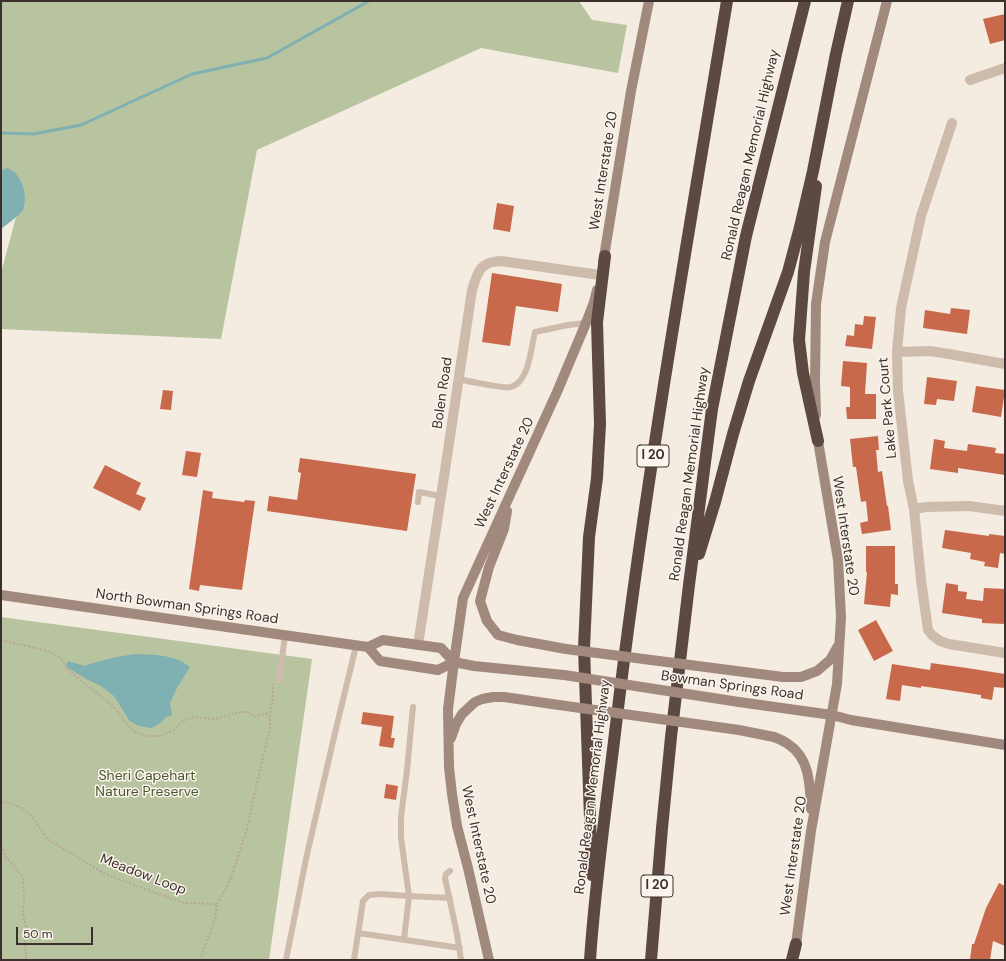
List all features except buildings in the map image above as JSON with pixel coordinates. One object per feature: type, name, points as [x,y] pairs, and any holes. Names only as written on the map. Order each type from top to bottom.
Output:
[{"type":"highway","name":"Ronald Reagan Memorial Highway","points":[[590,960],[593,914],[622,671],[639,547],[727,1]]},
{"type":"highway","name":"Ronald Reagan Memorial Highway","points":[[651,960],[671,737],[712,409],[746,236],[805,1]]},
{"type":"highway","points":[[689,585],[715,502],[749,381],[788,272],[808,192],[848,1]]},
{"type":"highway","points":[[818,441],[803,373],[799,340],[804,272],[815,197],[823,120]]},
{"type":"highway","points":[[593,914],[584,648],[589,537],[597,478],[600,424],[597,322],[605,256]]},
{"type":"highway","points":[[793,960],[796,944]]},
{"type":"main road","name":"West Interstate 20","points":[[489,960],[457,826],[449,767],[448,710],[463,598],[557,392],[594,302],[605,256],[631,91],[649,1]]},
{"type":"main road","name":"West Interstate 20","points":[[796,944],[811,831],[837,684],[841,618],[838,560],[818,441],[814,382],[816,304],[825,242],[887,1]]},
{"type":"main road","points":[[511,493],[504,529],[489,567],[480,601],[487,621],[498,635],[566,649],[783,677],[801,677],[817,671],[830,660],[840,644]]},
{"type":"main road","name":"North Bowman Springs Road","points":[[1,595],[368,648]]},
{"type":"main road","points":[[384,640],[441,648],[454,662],[438,670],[380,662],[368,648],[384,640]]},
{"type":"main road","name":"Bowman Springs Road","points":[[454,662],[474,666],[564,675],[832,715],[851,720],[1005,745]]},
{"type":"main road","points":[[449,744],[456,724],[462,714],[475,702],[493,697],[504,697],[739,730],[774,737],[788,743],[798,752],[807,767],[810,786],[811,831]]},
{"type":"street","points":[[970,80],[1005,68]]},
{"type":"street","name":"Lake Park Court","points":[[952,123],[922,216],[901,308],[897,352],[898,391],[908,481],[914,509],[926,625],[928,630],[932,635],[949,644],[1005,653]]},
{"type":"street","name":"Bolen Road","points":[[418,645],[472,290],[479,271],[486,264],[492,261],[501,261],[600,275]]},
{"type":"street","points":[[897,352],[930,351],[1005,364]]},
{"type":"street","points":[[914,509],[926,507],[969,506],[1005,511]]},
{"type":"lane","points":[[459,379],[510,388],[520,382],[527,370],[535,332],[586,323]]},
{"type":"lane","points":[[418,502],[419,492],[441,496]]},
{"type":"lane","points":[[276,680],[285,636]]},
{"type":"lane","points":[[286,960],[334,737],[356,646]]},
{"type":"lane","points":[[404,940],[409,896],[401,838],[401,817],[413,707]]},
{"type":"lane","points":[[450,871],[447,872],[445,876],[460,948],[461,960]]},
{"type":"lane","points":[[354,960],[363,901],[369,895],[379,894],[450,898]]},
{"type":"lane","points":[[358,933],[460,948]]},
{"type":"lane","points":[[457,934],[465,933]]},
{"type":"path","points":[[1,640],[50,652],[61,658],[67,668],[80,680],[112,705],[133,730],[147,736],[160,736],[172,731],[183,721],[194,717],[215,719],[240,712],[248,712],[254,716],[270,713]]},
{"type":"path","points":[[200,960],[215,919],[217,904],[230,881],[248,829],[270,728],[270,713],[276,680]]},
{"type":"path","name":"Meadow Loop","points":[[1,801],[20,806],[32,816],[46,838],[105,874],[145,890],[185,903],[217,904]]},
{"type":"path","points":[[1,841],[5,856],[23,877],[23,915],[28,933],[25,941],[26,960]]},
{"type":"green space","points":[[1,1],[579,1],[592,20],[627,25],[618,73],[481,48],[257,150],[221,339],[1,329],[1,273],[23,191],[1,194]]},
{"type":"green space","name":"Sheri Capehart Nature Preserve","points":[[1,617],[312,659],[269,960],[1,960]]},
{"type":"water","points":[[7,168],[17,174],[24,189],[25,200],[23,210],[1,229],[1,171]]},
{"type":"water","points":[[136,654],[171,657],[190,667],[170,703],[172,715],[151,728],[138,726],[129,720],[114,696],[101,686],[65,666],[68,661],[85,666],[116,657]]},
{"type":"waterway","points":[[1,133],[33,134],[81,125],[192,74],[267,58],[369,1]]}]
